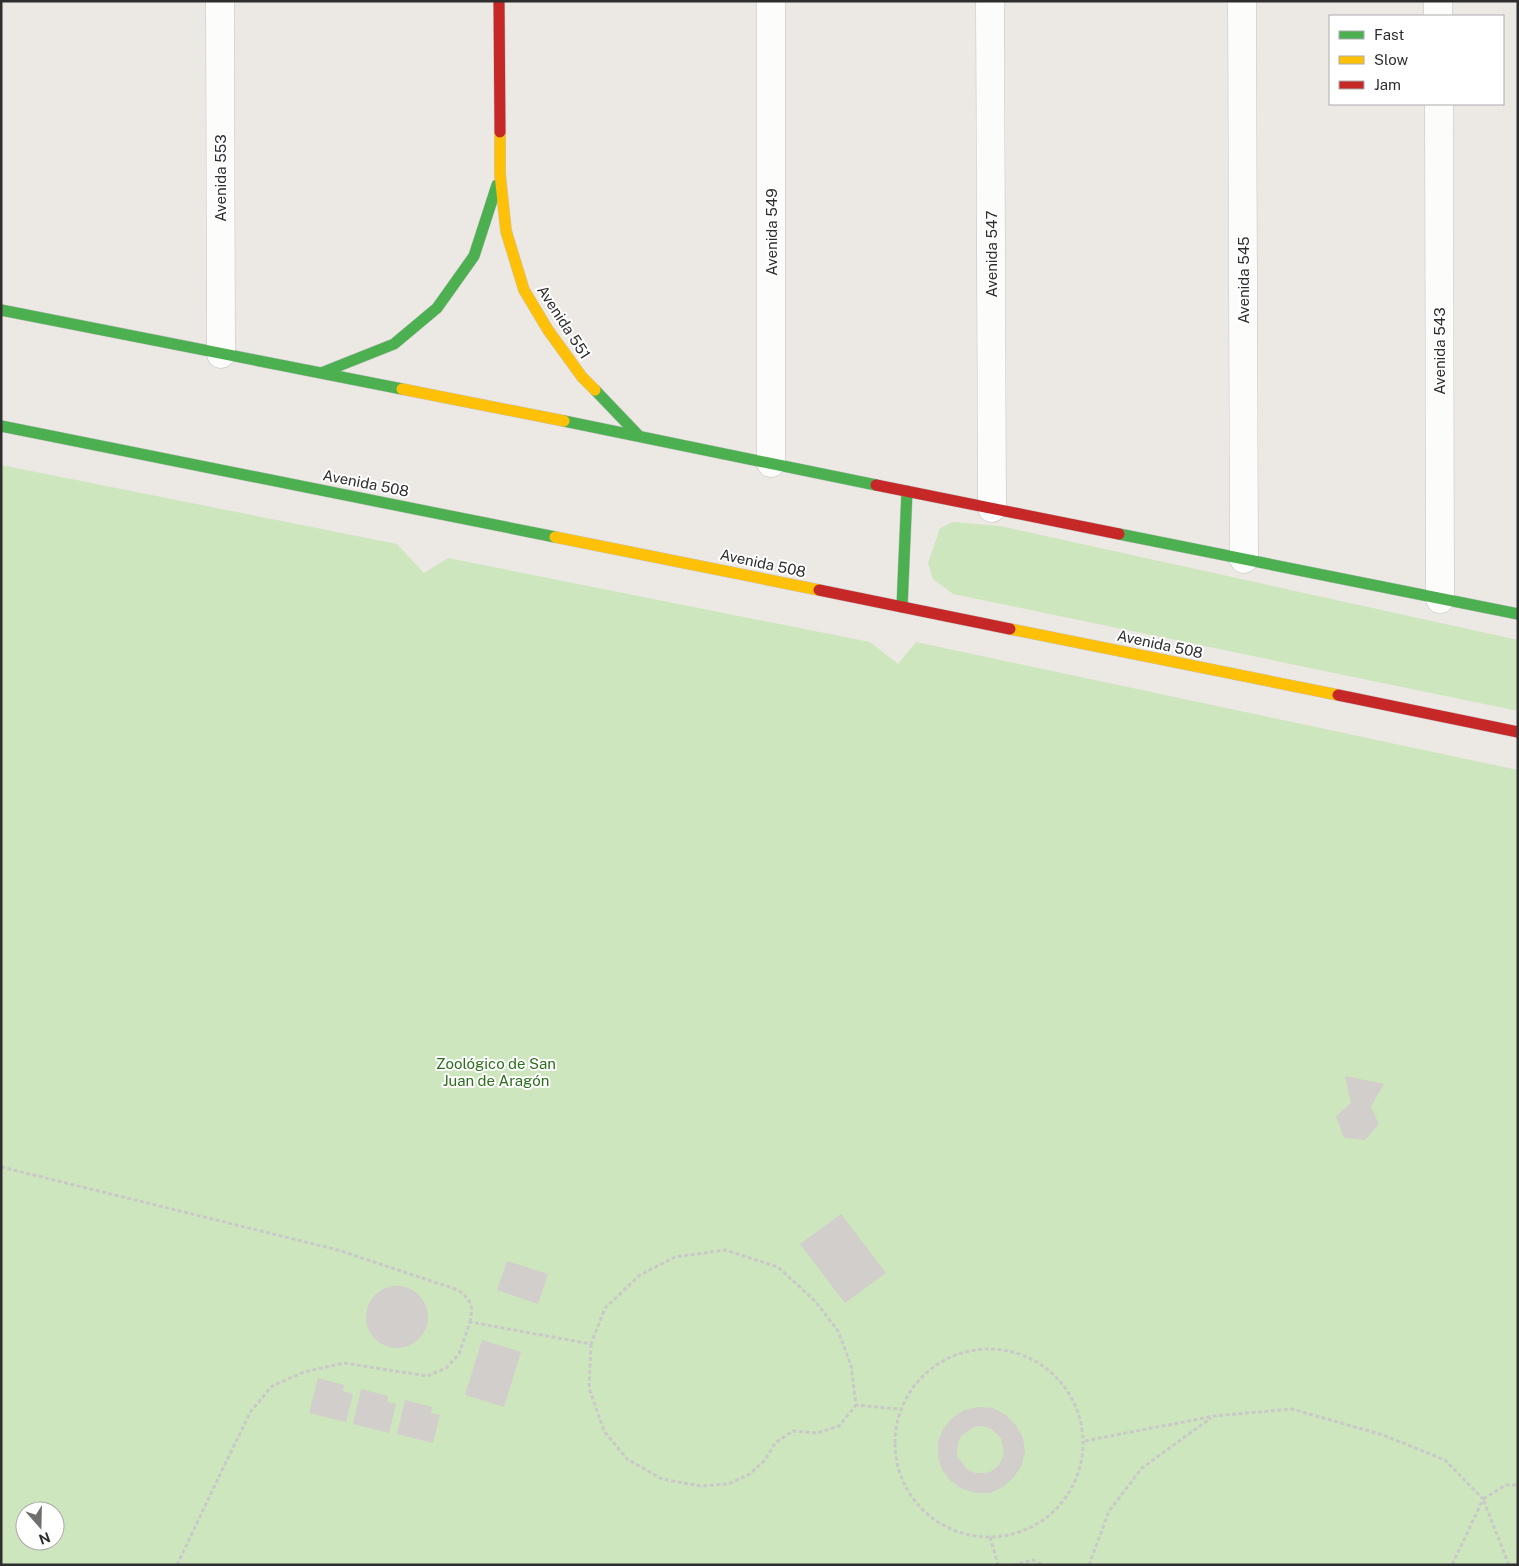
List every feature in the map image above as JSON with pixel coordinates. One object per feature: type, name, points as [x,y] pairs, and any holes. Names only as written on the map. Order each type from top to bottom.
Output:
[{"type":"street","name":"Avenida 553","points":[[220,1],[221,354]]},
{"type":"street","name":"Avenida 551","points":[[500,1],[500,174],[506,231],[524,290],[548,330],[582,377],[639,436]]},
{"type":"street","name":"Avenida 549","points":[[771,1],[771,463]]},
{"type":"street","name":"Avenida 547","points":[[990,1],[992,508]]},
{"type":"street","name":"Avenida 545","points":[[1242,1],[1244,560]]},
{"type":"street","points":[[1438,1],[1438,15]]},
{"type":"street","name":"Avenida 543","points":[[1439,105],[1440,599]]},
{"type":"street","name":"Avenida 551","points":[[321,373],[394,344],[437,308],[474,256],[500,174]]},
{"type":"street","points":[[1,310],[639,436],[1518,614]]},
{"type":"street","name":"Avenida 508","points":[[1,426],[1518,732]]},
{"type":"street","points":[[902,607],[907,491]]},
{"type":"path","points":[[1,1167],[338,1250],[458,1290],[468,1298],[472,1308],[470,1322],[459,1354],[446,1368],[427,1376],[344,1363],[304,1372],[272,1386],[252,1411],[177,1565]]},
{"type":"path","points":[[725,1250],[778,1267],[816,1302],[838,1331],[851,1365],[856,1405],[839,1426],[817,1433],[793,1431],[775,1442],[765,1460],[750,1474],[728,1484],[700,1486],[662,1479],[627,1459],[604,1431],[589,1388],[591,1344],[605,1308],[640,1275],[675,1257],[725,1250]]},
{"type":"path","points":[[470,1322],[591,1344]]},
{"type":"path","points":[[1000,1349],[1039,1362],[1062,1382],[1080,1412],[1085,1441],[1077,1477],[1057,1508],[1027,1529],[990,1537],[953,1531],[922,1511],[900,1481],[892,1445],[900,1409],[919,1378],[959,1353],[1000,1349]]},
{"type":"path","points":[[856,1405],[900,1409]]},
{"type":"path","points":[[1085,1441],[1214,1416],[1292,1409],[1383,1435],[1445,1460],[1483,1499],[1509,1565]]},
{"type":"path","points":[[1089,1565],[1109,1511],[1142,1468],[1214,1416]]},
{"type":"path","points":[[1452,1565],[1483,1499],[1506,1485],[1518,1485]]},
{"type":"path","points":[[990,1537],[998,1565]]},
{"type":"path","points":[[1013,1565],[1033,1560],[1043,1565]]},
{"type":"green space","name":"Zoológico de San Juan de Aragón","points":[[1,465],[397,544],[424,573],[448,558],[870,642],[898,664],[916,642],[1518,770],[1518,1565],[1,1565]]},
{"type":"green space","points":[[953,522],[1000,526],[1518,640],[1518,711],[953,594],[933,579],[928,563],[940,528]]},
{"type":"building","points":[[1345,1076],[1384,1084],[1371,1107],[1379,1124],[1365,1140],[1344,1138],[1336,1116],[1351,1103]]},
{"type":"building","points":[[841,1214],[886,1273],[845,1303],[800,1244]]},
{"type":"building","points":[[507,1261],[548,1274],[538,1304],[497,1290]]},
{"type":"building","points":[[397,1286],[414,1291],[419,1295],[423,1300],[428,1317],[423,1334],[419,1339],[414,1343],[397,1348],[380,1343],[375,1339],[371,1334],[366,1317],[371,1300],[375,1295],[380,1291]]},
{"type":"building","points":[[482,1340],[521,1352],[504,1407],[465,1395]]},
{"type":"building","points":[[318,1378],[344,1385],[343,1391],[353,1394],[346,1422],[309,1413]]},
{"type":"building","points":[[361,1389],[388,1396],[387,1402],[396,1404],[389,1433],[353,1424]]},
{"type":"building","points":[[405,1400],[432,1407],[431,1413],[440,1415],[433,1443],[397,1434]]},
{"type":"building","points":[[979,1407],[993,1408],[1006,1415],[1016,1425],[1023,1438],[1025,1452],[1021,1467],[1003,1487],[990,1493],[976,1493],[962,1489],[951,1481],[942,1470],[938,1456],[938,1442],[943,1429],[952,1418],[964,1410]],"holes":[[[974,1427],[990,1428],[1001,1438],[1004,1453],[997,1467],[990,1472],[975,1473],[968,1470],[958,1458],[958,1443],[961,1436]]]},
{"type":"traffic: fast","points":[[321,373],[394,344],[437,308],[474,256],[497,185]]},
{"type":"traffic: fast","points":[[1,310],[402,389]]},
{"type":"traffic: fast","points":[[595,390],[639,436]]},
{"type":"traffic: fast","points":[[564,421],[876,485]]},
{"type":"traffic: fast","points":[[1,426],[555,537]]},
{"type":"traffic: fast","points":[[902,607],[907,491]]},
{"type":"traffic: fast","points":[[1119,534],[1518,614]]},
{"type":"traffic: slow","points":[[500,132],[500,174],[506,231],[524,290],[548,330],[582,377],[595,390]]},
{"type":"traffic: slow","points":[[402,389],[564,421]]},
{"type":"traffic: slow","points":[[555,537],[819,590]]},
{"type":"traffic: slow","points":[[1010,629],[1338,695]]},
{"type":"traffic: jam","points":[[499,1],[500,132]]},
{"type":"traffic: jam","points":[[876,485],[1119,534]]},
{"type":"traffic: jam","points":[[819,590],[1010,629]]},
{"type":"traffic: jam","points":[[1338,695],[1518,732]]}]
